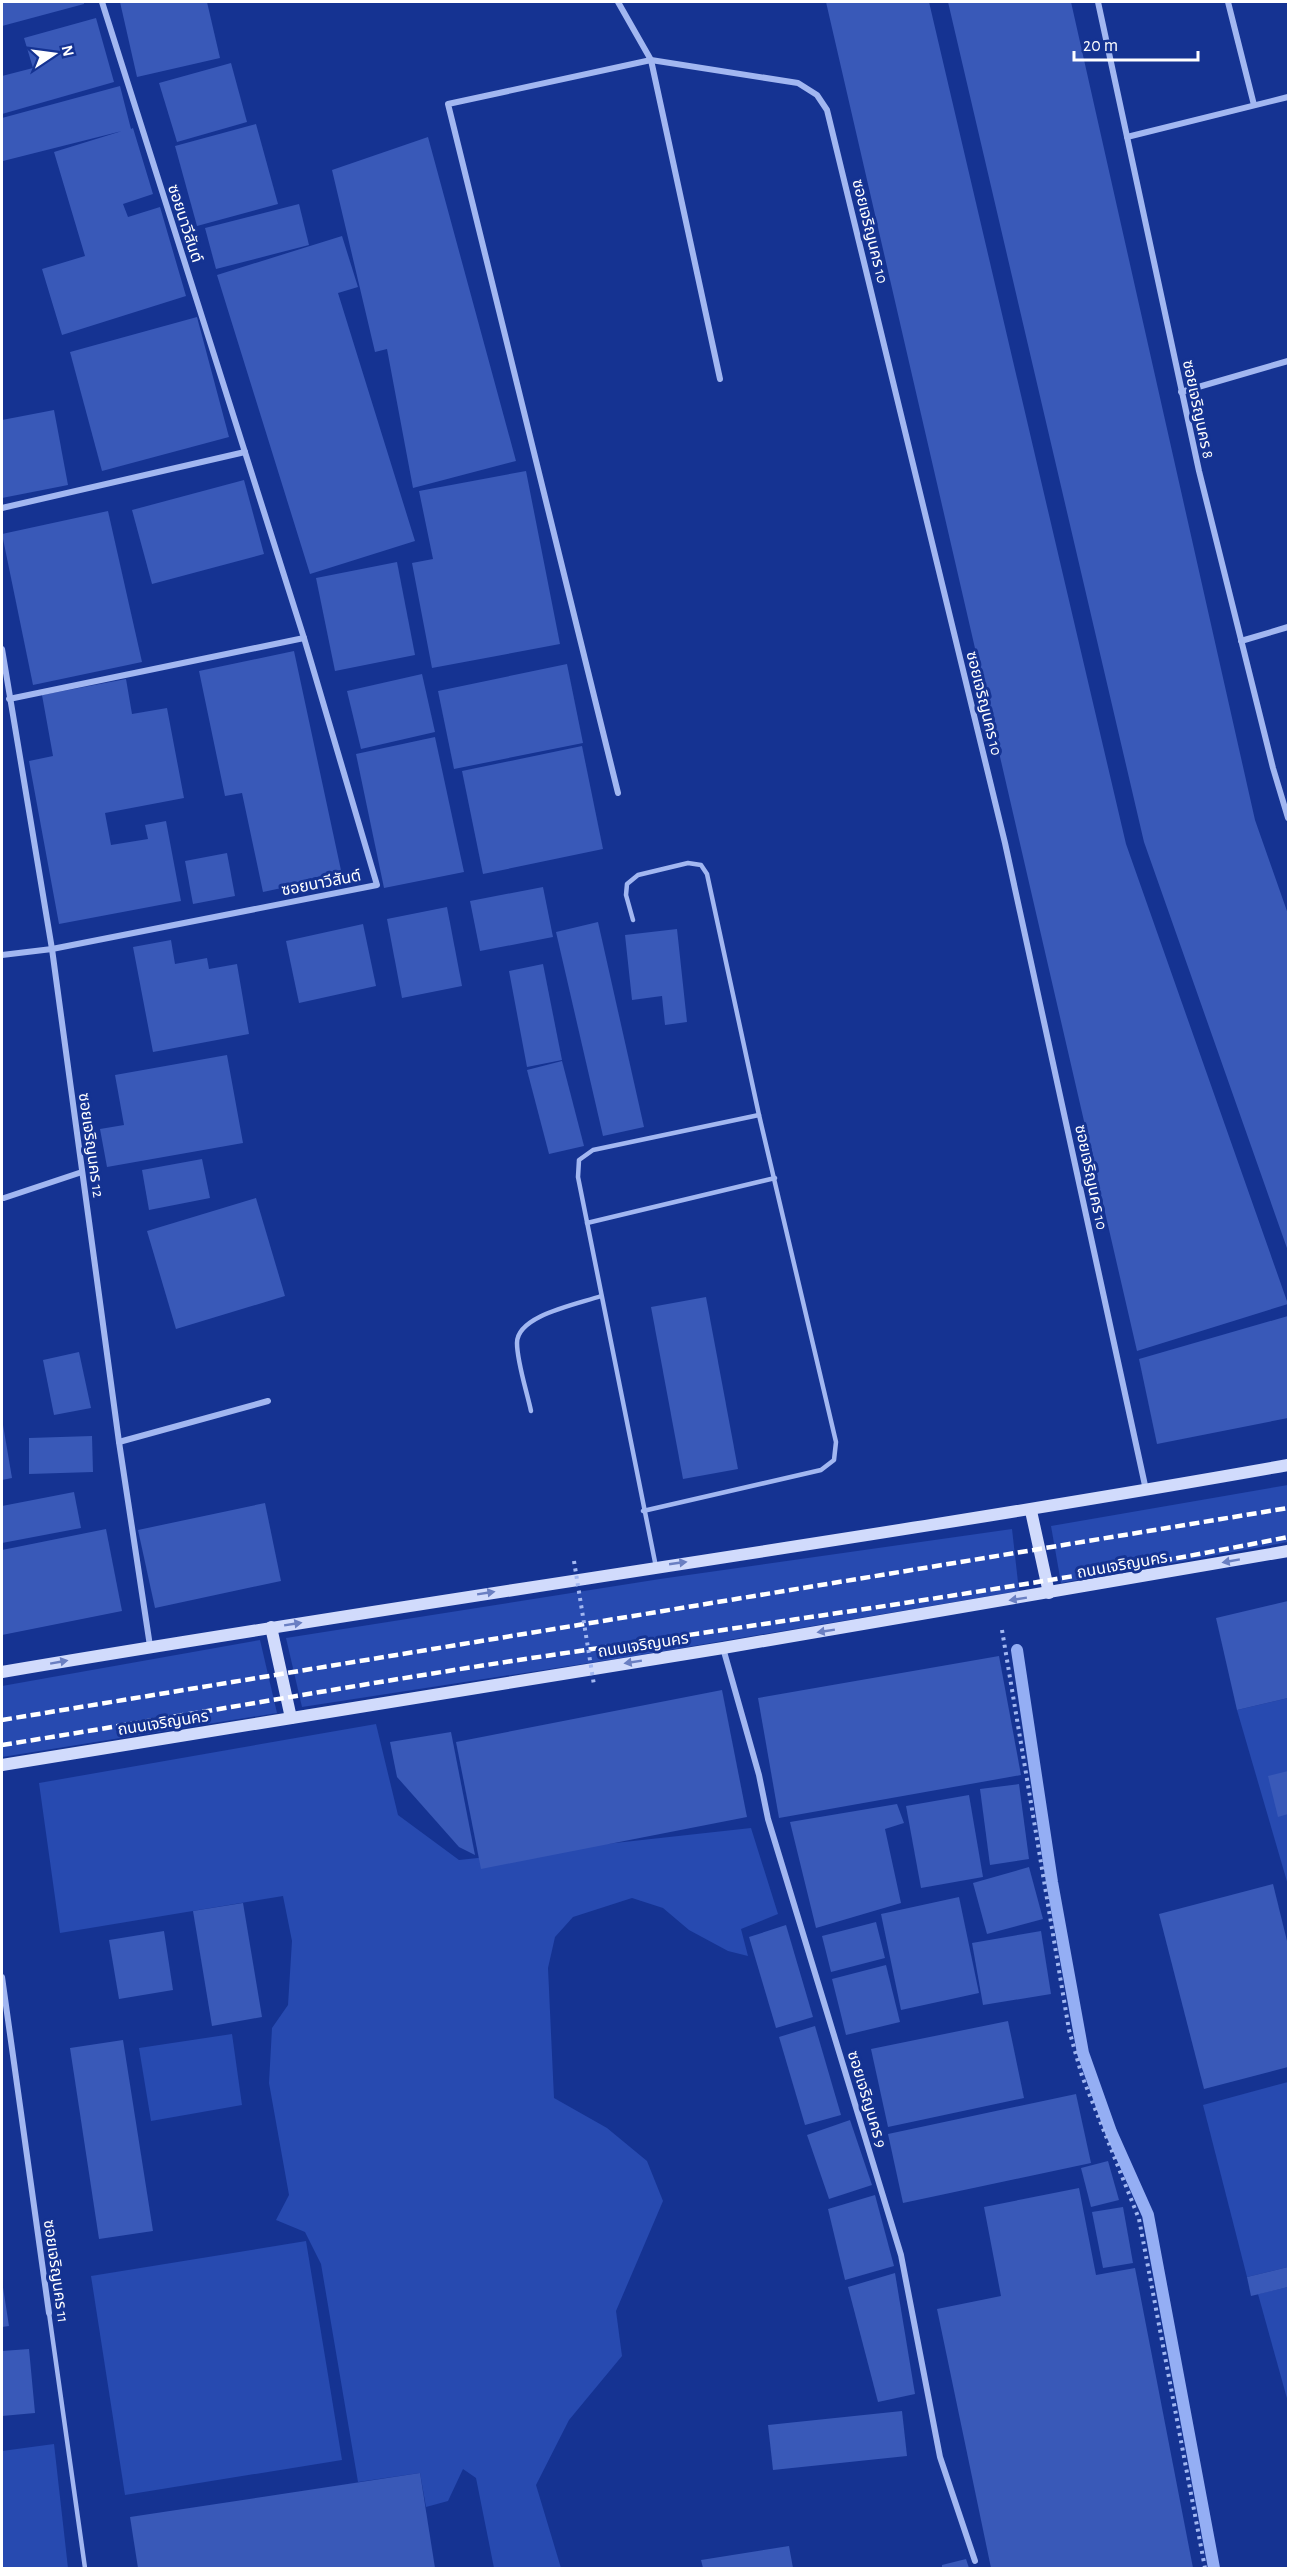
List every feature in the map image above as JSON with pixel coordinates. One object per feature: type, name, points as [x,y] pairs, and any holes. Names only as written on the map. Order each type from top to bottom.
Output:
[{"type":"main road","points":[[2,1672],[271,1627],[1031,1511],[1288,1465]]},
{"type":"main road","points":[[1031,1511],[1049,1593]]},
{"type":"main road","name":"ถนนเจริญนคร","points":[[2,1765],[723,1648],[1288,1551]]},
{"type":"main road","points":[[271,1627],[291,1718]]},
{"type":"street","name":"ซอยนาวีสันต์","points":[[52,949],[377,885],[304,638],[102,2]]},
{"type":"street","points":[[618,2],[651,60],[720,379]]},
{"type":"street","name":"ซอยเจริญนคร 8","points":[[1098,2],[1181,392],[1241,641],[1288,818]]},
{"type":"street","points":[[1227,2],[1254,105]]},
{"type":"street","name":"ซอยเจริญนคร 10","points":[[618,793],[448,104],[651,60],[798,83],[817,95],[828,110],[1005,843],[1146,1490]]},
{"type":"street","points":[[1127,137],[1288,97]]},
{"type":"street","points":[[1181,392],[1288,361]]},
{"type":"street","points":[[2,508],[244,452]]},
{"type":"street","points":[[1241,641],[1288,627]]},
{"type":"street","points":[[9,699],[304,638]]},
{"type":"street","name":"ซอยเจริญนคร 12","points":[[2,649],[52,949],[119,1442],[150,1646]]},
{"type":"street","points":[[2,955],[52,949]]},
{"type":"street","points":[[4,1198],[82,1172]]},
{"type":"street","points":[[119,1442],[268,1401]]},
{"type":"street","name":"ซอยเจริญนคร 9","points":[[723,1648],[759,1775],[768,1819],[901,2255],[940,2457],[975,2561]]},
{"type":"street","name":"ซอยเจริญนคร 11","points":[[2,1977],[49,2313]]},
{"type":"lane","points":[[633,920],[626,895],[627,884],[638,874],[688,863],[701,865],[707,874],[759,1115],[836,1442],[834,1460],[821,1470],[643,1511]]},
{"type":"lane","points":[[656,1567],[578,1177],[579,1160],[593,1150],[759,1115]]},
{"type":"lane","points":[[587,1223],[775,1178]]},
{"type":"lane","points":[[531,1412],[517,1342],[521,1329],[532,1319],[601,1296]]},
{"type":"lane","name":"ซอยเจริญนคร 11","points":[[49,2313],[85,2568]]},
{"type":"path","points":[[574,1561],[594,1685]]},
{"type":"path","points":[[1002,1630],[1069,2030],[1082,2076],[1140,2219],[1205,2568]]},
{"type":"shaded area","points":[[1288,1485],[1288,1542],[1061,1583],[1051,1526]]},
{"type":"shaded area","points":[[1012,1529],[1019,1591],[628,1657],[302,1707],[286,1638],[660,1579]]},
{"type":"shaded area","points":[[260,1640],[277,1713],[2,1757],[2,1686]]},
{"type":"shaded area","points":[[1288,1698],[1288,1885],[1237,1710]]},
{"type":"shaded area","points":[[376,1724],[398,1815],[459,1860],[751,1828],[778,1914],[741,1929],[748,1956],[728,1951],[689,1930],[663,1908],[632,1898],[573,1917],[555,1937],[548,1968],[554,2098],[607,2128],[647,2161],[663,2201],[616,2311],[622,2356],[569,2420],[536,2485],[561,2568],[494,2568],[476,2478],[463,2469],[448,2501],[426,2507],[420,2473],[358,2482],[321,2264],[305,2232],[276,2220],[289,2195],[269,2083],[272,2028],[288,2005],[292,1941],[283,1896],[60,1933],[39,1783]]},
{"type":"shaded area","points":[[232,2034],[242,2105],[151,2121],[139,2048]]},
{"type":"shaded area","points":[[1288,2082],[1288,2267],[1247,2277],[1203,2105]]},
{"type":"shaded area","points":[[306,2241],[342,2460],[125,2495],[91,2276]]},
{"type":"shaded area","points":[[1288,2287],[1288,2402],[1258,2294]]},
{"type":"shaded area","points":[[54,2444],[68,2568],[2,2568],[2,2451]]},
{"type":"building","points":[[2,2],[84,2],[84,4],[2,26]]},
{"type":"building","points":[[120,2],[207,2],[220,58],[137,77]]},
{"type":"building","points":[[826,2],[929,2],[1126,844],[1288,1304],[1137,1351]]},
{"type":"building","points":[[948,2],[1071,2],[1255,820],[1288,914],[1288,1251],[1144,842]]},
{"type":"building","points":[[96,18],[114,82],[2,114],[2,76],[33,68],[24,38]]},
{"type":"building","points":[[231,63],[247,122],[177,142],[159,83]]},
{"type":"building","points":[[120,86],[131,129],[133,128],[153,194],[123,204],[128,217],[160,207],[186,296],[62,335],[42,269],[85,256],[54,152],[122,131],[3,161],[2,118]]},
{"type":"building","points":[[256,124],[278,204],[197,226],[175,146]]},
{"type":"building","points":[[428,137],[516,461],[413,488],[387,349],[375,352],[332,170]]},
{"type":"building","points":[[299,204],[309,245],[216,269],[205,228]]},
{"type":"building","points":[[342,236],[358,287],[338,293],[415,541],[310,574],[217,275]]},
{"type":"building","points":[[197,317],[229,437],[102,471],[70,352]]},
{"type":"building","points":[[54,410],[68,485],[2,498],[2,420]]},
{"type":"building","points":[[526,471],[560,644],[432,668],[412,563],[433,559],[419,491]]},
{"type":"building","points":[[244,480],[264,554],[152,584],[132,510]]},
{"type":"building","points":[[108,511],[142,662],[33,685],[2,534]]},
{"type":"building","points":[[397,562],[415,655],[335,671],[316,578]]},
{"type":"building","points":[[294,651],[342,875],[263,892],[242,793],[225,796],[199,671]]},
{"type":"building","points":[[567,664],[583,743],[454,769],[438,691]]},
{"type":"building","points":[[422,674],[435,732],[361,749],[347,691]]},
{"type":"building","points":[[126,679],[132,714],[167,708],[184,798],[105,813],[111,845],[148,839],[145,825],[166,821],[181,901],[59,924],[29,761],[53,756],[42,695]]},
{"type":"building","points":[[435,737],[464,872],[384,888],[356,754]]},
{"type":"building","points":[[582,746],[603,849],[483,874],[462,771]]},
{"type":"building","points":[[227,853],[235,896],[193,904],[185,861]]},
{"type":"building","points":[[543,887],[553,937],[480,951],[470,901]]},
{"type":"building","points":[[447,907],[462,986],[402,998],[387,919]]},
{"type":"building","points":[[598,922],[644,1127],[603,1136],[556,932]]},
{"type":"building","points":[[363,924],[376,986],[299,1003],[286,941]]},
{"type":"building","points":[[677,929],[687,1022],[665,1025],[662,996],[632,1000],[625,935]]},
{"type":"building","points":[[171,940],[175,964],[207,958],[209,969],[237,964],[249,1034],[153,1052],[133,947]]},
{"type":"building","points":[[543,964],[562,1060],[527,1067],[509,971]]},
{"type":"building","points":[[227,1055],[243,1143],[107,1167],[100,1129],[124,1125],[115,1075]]},
{"type":"building","points":[[562,1061],[584,1146],[549,1154],[527,1070]]},
{"type":"building","points":[[202,1159],[210,1198],[149,1210],[142,1170]]},
{"type":"building","points":[[256,1198],[285,1296],[176,1329],[147,1231]]},
{"type":"building","points":[[706,1297],[738,1469],[683,1479],[651,1307]]},
{"type":"building","points":[[1288,1316],[1288,1418],[1157,1444],[1139,1359]]},
{"type":"building","points":[[79,1352],[91,1408],[54,1415],[43,1360]]},
{"type":"building","points":[[2,1426],[12,1478],[2,1480]]},
{"type":"building","points":[[92,1436],[93,1472],[29,1474],[29,1438]]},
{"type":"building","points":[[74,1492],[81,1528],[2,1543],[2,1506]]},
{"type":"building","points":[[265,1503],[281,1581],[155,1608],[138,1530]]},
{"type":"building","points":[[106,1529],[122,1611],[2,1635],[2,1550]]},
{"type":"building","points":[[1288,1601],[1288,1698],[1237,1710],[1216,1618]]},
{"type":"building","points":[[999,1656],[1021,1775],[779,1818],[758,1698]]},
{"type":"building","points":[[722,1690],[747,1817],[481,1869],[456,1742]]},
{"type":"building","points":[[451,1732],[475,1855],[459,1847],[397,1777],[390,1742]]},
{"type":"building","points":[[1288,1771],[1288,1814],[1278,1817],[1268,1776]]},
{"type":"building","points":[[1019,1784],[1029,1859],[990,1865],[980,1789]]},
{"type":"building","points":[[969,1795],[983,1877],[921,1888],[906,1806]]},
{"type":"building","points":[[897,1804],[904,1823],[885,1829],[901,1903],[816,1928],[790,1822]]},
{"type":"building","points":[[1029,1867],[1043,1919],[987,1934],[973,1883]]},
{"type":"building","points":[[1273,1884],[1288,1945],[1288,2067],[1204,2089],[1159,1914]]},
{"type":"building","points":[[959,1897],[979,1993],[901,2010],[881,1914]]},
{"type":"building","points":[[243,1903],[262,2017],[212,2026],[193,1911]]},
{"type":"building","points":[[876,1922],[885,1958],[831,1972],[822,1936]]},
{"type":"building","points":[[786,1925],[813,2017],[776,2028],[749,1937]]},
{"type":"building","points":[[164,1931],[173,1990],[119,1999],[109,1940]]},
{"type":"building","points":[[1041,1931],[1051,1994],[983,2005],[972,1943]]},
{"type":"building","points":[[886,1965],[900,2022],[846,2035],[832,1979]]},
{"type":"building","points":[[1008,2021],[1024,2098],[888,2127],[871,2049]]},
{"type":"building","points":[[815,2026],[841,2115],[805,2125],[779,2037]]},
{"type":"building","points":[[123,2040],[153,2231],[99,2239],[70,2048]]},
{"type":"building","points":[[1076,2094],[1091,2163],[903,2203],[888,2134]]},
{"type":"building","points":[[850,2120],[872,2185],[829,2199],[807,2135]]},
{"type":"building","points":[[1108,2161],[1119,2200],[1091,2207],[1081,2168]]},
{"type":"building","points":[[1079,2188],[1096,2275],[1135,2268],[1193,2568],[991,2568],[937,2309],[1001,2296],[984,2207]]},
{"type":"building","points":[[875,2195],[894,2266],[845,2280],[828,2209]]},
{"type":"building","points":[[1123,2207],[1133,2263],[1103,2268],[1092,2212]]},
{"type":"building","points":[[1288,2267],[1288,2287],[1251,2296],[1247,2277]]},
{"type":"building","points":[[895,2273],[915,2394],[878,2402],[848,2287]]},
{"type":"building","points":[[2,2281],[9,2326],[2,2327]]},
{"type":"building","points":[[29,2349],[35,2413],[2,2416],[2,2351]]},
{"type":"building","points":[[902,2411],[907,2456],[773,2470],[768,2425]]},
{"type":"building","points":[[420,2473],[435,2568],[138,2568],[130,2517]]},
{"type":"building","points":[[789,2546],[793,2568],[703,2568],[701,2560]]},
{"type":"building","points":[[966,2559],[969,2568],[942,2568],[942,2565]]},
{"type":"waterway","points":[[1017,1650],[1052,1882],[1083,2053],[1111,2132],[1148,2215],[1214,2568]]},
{"type":"railway","points":[[2,1720],[1288,1508]]},
{"type":"railway","points":[[2,1745],[448,1671],[901,1604],[1288,1537]]}]
